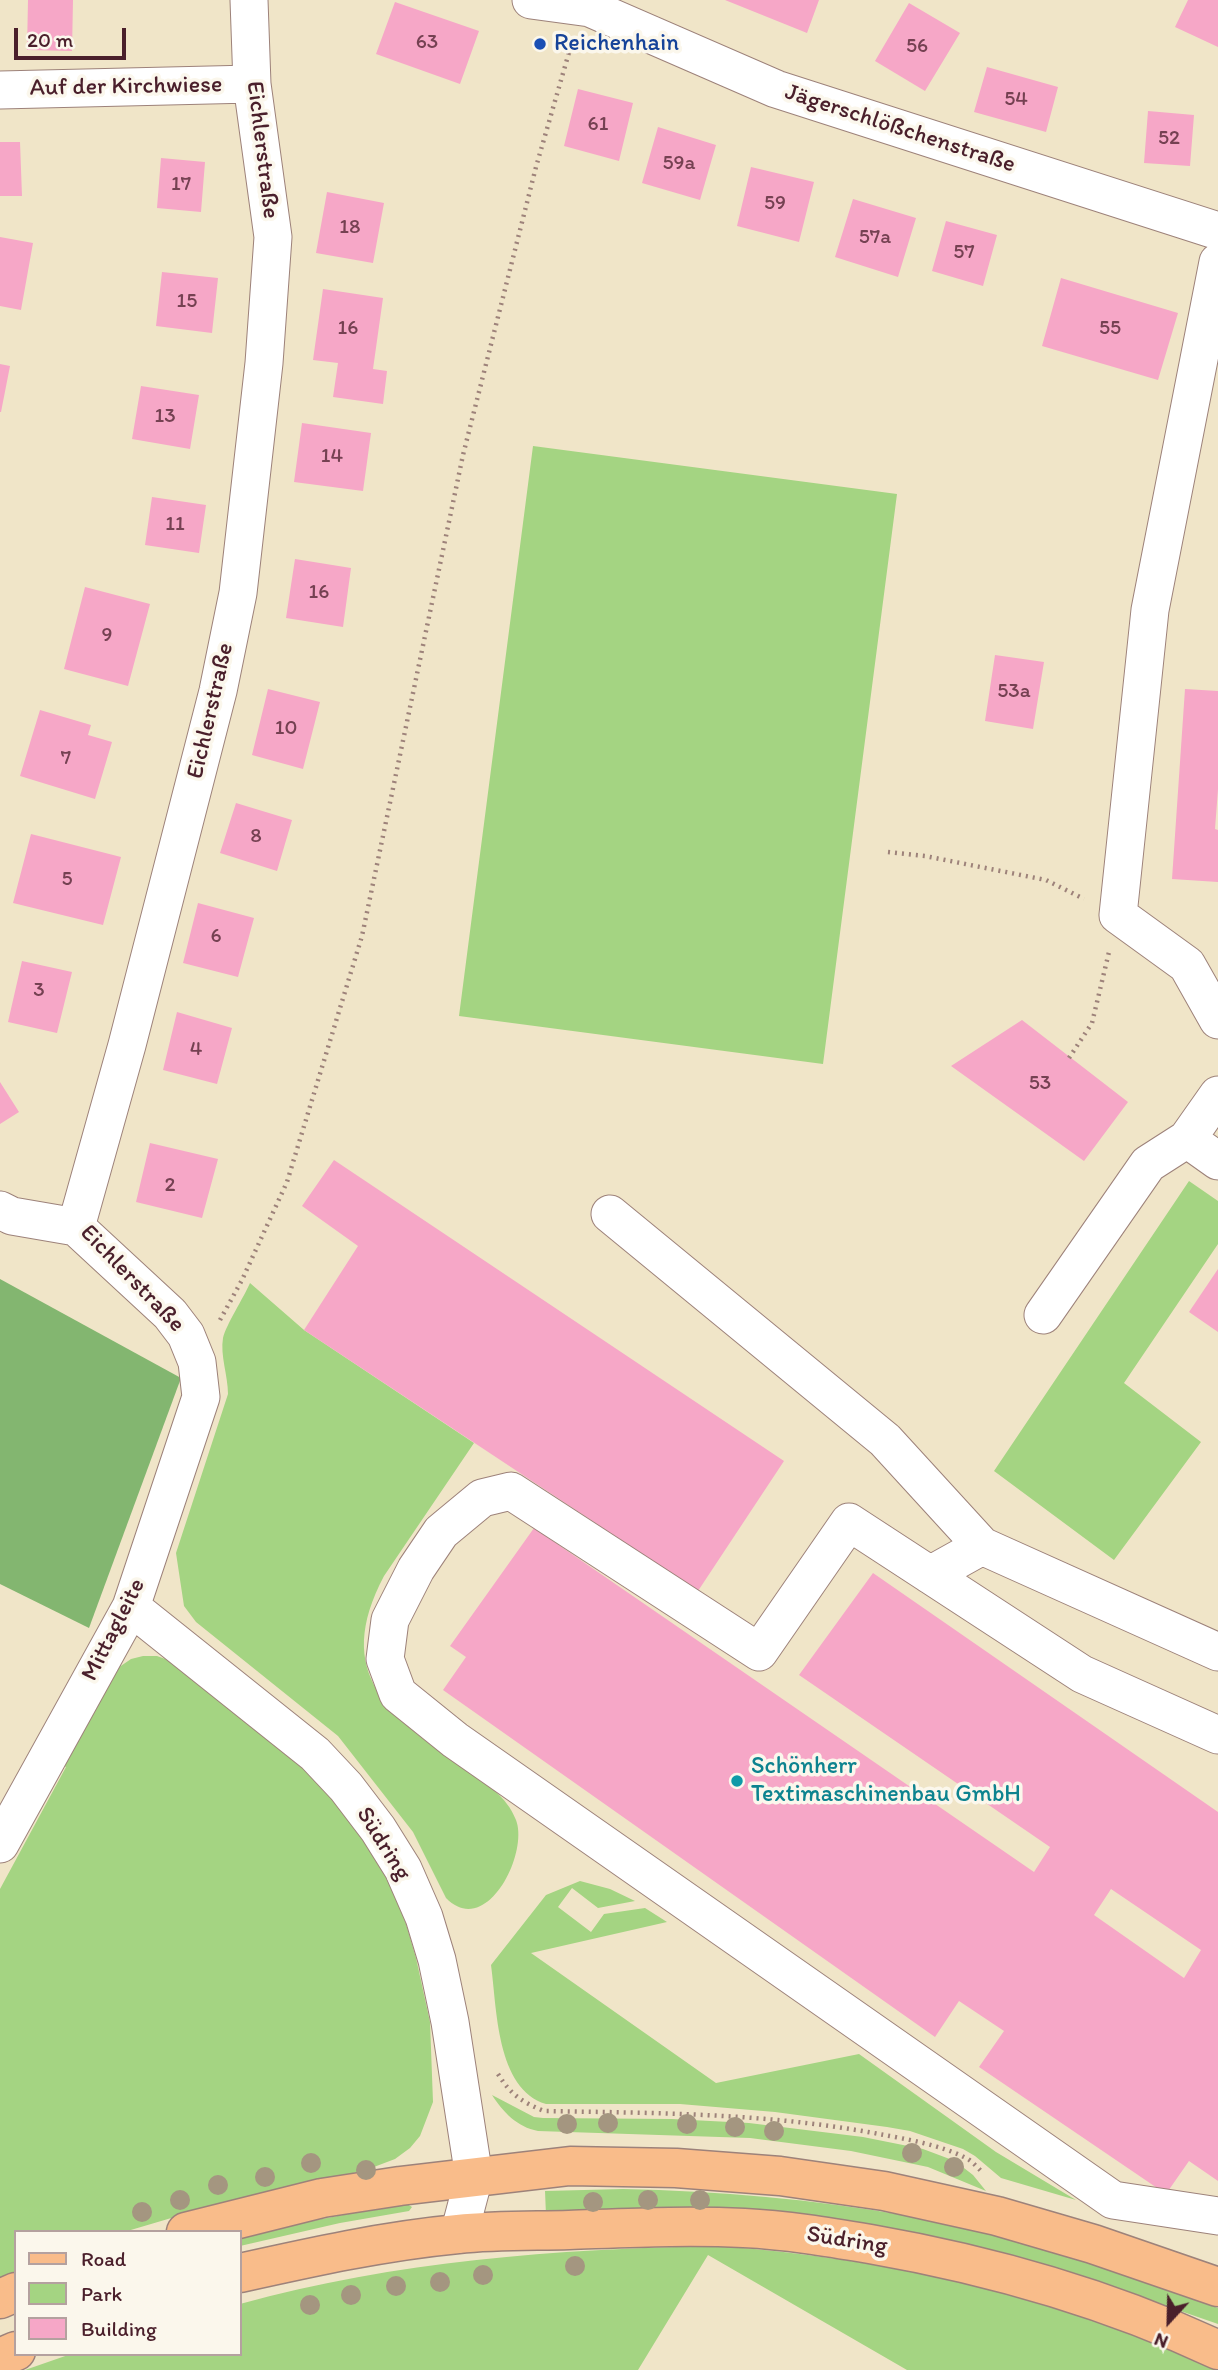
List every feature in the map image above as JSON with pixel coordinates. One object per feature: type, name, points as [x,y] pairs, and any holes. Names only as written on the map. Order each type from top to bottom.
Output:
[{"type":"main road","points":[[194,2230],[322,2198],[474,2177],[570,2166],[676,2168],[780,2176],[884,2190],[997,2216],[1218,2287]]},
{"type":"main road","name":"Südring","points":[[242,2273],[349,2249],[459,2234],[695,2226],[746,2228],[828,2237],[917,2252],[1057,2287],[1121,2309],[1218,2350]]},
{"type":"street","name":"Eichlerstraße","points":[[197,1362],[186,1335],[170,1314],[76,1227],[127,1045],[218,691],[239,593],[264,363],[273,237],[252,84],[249,0]]},
{"type":"street","name":"Jägerschlößchenstraße","points":[[531,0],[586,4],[776,89],[1218,231]]},
{"type":"street","name":"Auf der Kirchwiese","points":[[0,90],[252,84]]},
{"type":"street","points":[[1218,262],[1150,610],[1118,915],[1187,965],[1218,1020]]},
{"type":"street","points":[[1043,1315],[1148,1164],[1187,1139],[1218,1095]]},
{"type":"street","points":[[1187,1139],[1218,1161]]},
{"type":"street","points":[[0,1210],[12,1216],[76,1227]]},
{"type":"street","points":[[610,1214],[885,1440],[982,1546],[1218,1652]]},
{"type":"street","name":"Mittagleite","points":[[0,1844],[131,1607],[201,1397],[197,1362]]},
{"type":"street","points":[[1218,1735],[1082,1674],[849,1522],[758,1652],[511,1491],[482,1498],[441,1532],[416,1569],[390,1620],[385,1659],[398,1694],[455,1741],[1113,2200],[1218,2217]]},
{"type":"street","points":[[930,1575],[982,1546]]},
{"type":"street","name":"Südring","points":[[131,1607],[315,1754],[346,1787],[378,1829],[402,1869],[424,1917],[437,1960],[450,2022],[474,2177],[459,2234]]},
{"type":"path","points":[[197,1362],[242,1280],[286,1182],[362,936],[461,468],[500,304],[567,57],[586,4]]},
{"type":"path","points":[[888,852],[925,856],[1046,880],[1118,915],[1091,1023],[1069,1058]]},
{"type":"path","points":[[497,2073],[508,2091],[527,2104],[544,2111],[689,2113],[775,2119],[848,2128],[909,2140],[968,2158],[987,2176]]},
{"type":"green space","points":[[533,446],[897,494],[823,1064],[459,1016]]},
{"type":"green space","points":[[1189,1181],[1218,1201],[1218,1244],[1124,1383],[1201,1442],[1114,1560],[994,1471]]},
{"type":"green space","points":[[0,1279],[181,1378],[89,1628],[0,1584]]},
{"type":"green space","points":[[250,1283],[304,1330],[474,1443],[384,1576],[369,1610],[364,1640],[367,1666],[377,1689],[392,1710],[438,1750],[495,1791],[516,1820],[516,1852],[510,1870],[501,1887],[489,1900],[476,1908],[461,1908],[446,1898],[413,1832],[338,1736],[196,1622],[184,1606],[176,1553],[228,1394],[223,1338]]},
{"type":"green space","points":[[157,1656],[168,1660],[302,1767],[343,1810],[365,1840],[386,1876],[404,1917],[416,1958],[430,2022],[433,2102],[420,2136],[410,2148],[395,2159],[366,2170],[222,2203],[131,2230],[14,2230],[14,2274],[0,2280],[0,1889],[66,1767],[54,1761],[112,1672],[131,1659]]},
{"type":"green space","points":[[580,1881],[610,1889],[635,1901],[598,1908],[572,1888],[558,1907],[591,1932],[604,1914],[645,1908],[667,1922],[531,1953],[716,2083],[859,2054],[996,2152],[1076,2200],[1001,2178],[963,2149],[910,2131],[775,2112],[680,2104],[546,2104],[530,2095],[517,2082],[502,2045],[491,1965],[546,1895]]},
{"type":"green space","points":[[492,2095],[534,2117],[749,2123],[863,2137],[923,2149],[955,2161],[973,2175],[986,2191],[928,2167],[851,2151],[750,2138],[538,2131],[511,2118]]},
{"type":"green space","points":[[623,2189],[730,2194],[801,2201],[948,2224],[1065,2255],[1218,2308],[1218,2324],[1071,2273],[546,2215],[545,2191]]},
{"type":"green space","points":[[407,2204],[412,2207],[409,2211],[340,2223],[242,2246],[242,2237]]},
{"type":"green space","points":[[717,2246],[845,2260],[910,2271],[1036,2302],[1159,2344],[1218,2370],[907,2370],[708,2255],[638,2370],[25,2370],[65,2356],[242,2356],[242,2303],[358,2277],[536,2254]]},
{"type":"building","points":[[28,0],[73,0],[72,51],[27,50]]},
{"type":"building","points":[[725,0],[819,0],[807,33]]},
{"type":"building","points":[[1188,0],[1218,0],[1218,47],[1175,27]]},
{"type":"building","points":[[395,2],[479,31],[460,84],[376,54]]},
{"type":"building","points":[[909,3],[960,33],[925,91],[875,61]]},
{"type":"building","points":[[987,67],[1058,87],[1046,132],[974,112]]},
{"type":"building","points":[[578,89],[633,103],[619,161],[564,146]]},
{"type":"building","points":[[1148,111],[1194,115],[1190,166],[1144,163]]},
{"type":"building","points":[[658,127],[716,145],[700,200],[642,183]]},
{"type":"building","points":[[0,142],[20,142],[22,196],[0,196]]},
{"type":"building","points":[[161,158],[205,162],[201,212],[157,208]]},
{"type":"building","points":[[751,167],[814,182],[799,242],[737,226]]},
{"type":"building","points":[[327,192],[384,203],[373,263],[316,253]]},
{"type":"building","points":[[853,199],[916,218],[898,277],[835,257]]},
{"type":"building","points":[[946,221],[997,235],[983,286],[932,271]]},
{"type":"building","points":[[0,237],[33,243],[21,310],[0,306]]},
{"type":"building","points":[[162,272],[218,278],[212,333],[156,326]]},
{"type":"building","points":[[1061,278],[1178,313],[1158,380],[1042,346]]},
{"type":"building","points":[[323,289],[383,298],[373,369],[387,371],[383,404],[333,397],[338,363],[313,360]]},
{"type":"building","points":[[0,364],[10,366],[1,412],[0,412]]},
{"type":"building","points":[[141,386],[199,395],[190,449],[132,439]]},
{"type":"building","points":[[302,423],[371,433],[363,491],[294,482]]},
{"type":"building","points":[[152,497],[206,505],[199,553],[145,545]]},
{"type":"building","points":[[295,559],[351,568],[343,627],[286,618]]},
{"type":"building","points":[[85,587],[150,604],[128,686],[64,669]]},
{"type":"building","points":[[995,655],[1044,662],[1033,729],[985,721]]},
{"type":"building","points":[[268,689],[320,702],[303,769],[252,755]]},
{"type":"building","points":[[1185,689],[1218,691],[1218,789],[1215,829],[1218,830],[1218,882],[1172,879]]},
{"type":"building","points":[[40,710],[91,725],[88,735],[112,742],[95,799],[20,776]]},
{"type":"building","points":[[236,803],[292,820],[277,871],[220,853]]},
{"type":"building","points":[[31,834],[121,857],[103,925],[13,903]]},
{"type":"building","points":[[198,903],[254,918],[238,977],[183,963]]},
{"type":"building","points":[[22,961],[72,972],[57,1033],[8,1022]]},
{"type":"building","points":[[177,1012],[232,1028],[217,1084],[163,1070]]},
{"type":"building","points":[[1022,1020],[1128,1102],[1084,1161],[951,1066]]},
{"type":"building","points":[[0,1082],[19,1112],[0,1124]]},
{"type":"building","points":[[150,1143],[218,1159],[202,1218],[136,1202]]},
{"type":"building","points":[[334,1160],[784,1461],[698,1591],[304,1330],[358,1246],[302,1206]]},
{"type":"building","points":[[1218,1269],[1218,1332],[1189,1312]]},
{"type":"building","name":"Schönherr Textimaschinenbau GmbH","points":[[534,1528],[1034,1872],[1050,1847],[799,1675],[873,1573],[1218,1812],[1218,2181],[1189,2161],[1166,2194],[979,2067],[1004,2031],[959,2001],[935,2037],[443,1690],[466,1657],[450,1646]],"holes":[[[1111,1889],[1201,1950],[1184,1978],[1094,1915]]]},
{"type":"place","name":"Reichenhain","points":[[540,44]]},
{"type":"place","name":"Schönherr Textimaschinenbau GmbH","points":[[737,1781]]}]
